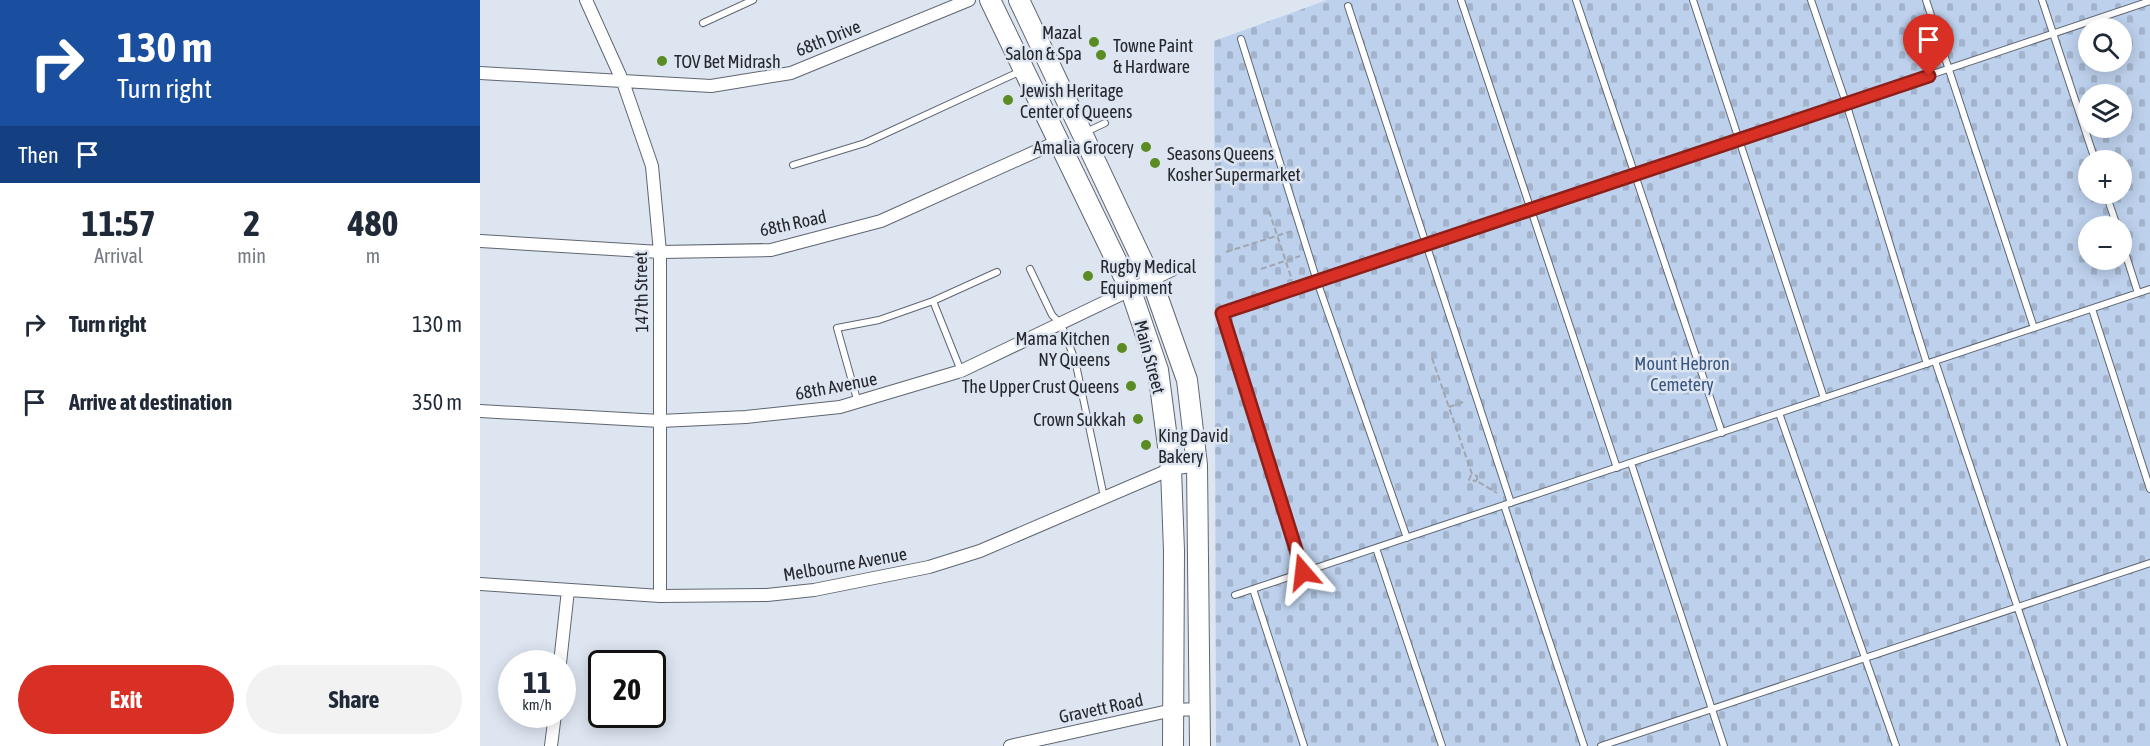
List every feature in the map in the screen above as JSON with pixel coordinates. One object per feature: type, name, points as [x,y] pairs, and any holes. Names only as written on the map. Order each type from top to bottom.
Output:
[{"type":"main road","name":"Main Street","points":[[990,0],[1131,291],[1158,370],[1171,469],[1174,551],[1173,746]]},
{"type":"main road","name":"Main Street","points":[[1019,0],[1152,281],[1187,380],[1197,465],[1200,746]]},
{"type":"street","name":"147th Street","points":[[586,0],[623,82],[652,166],[660,252],[660,596]]},
{"type":"street","name":"68th Drive","points":[[480,73],[711,86],[791,73],[969,0]]},
{"type":"street","name":"68th Road","points":[[480,241],[660,252],[771,250],[881,221],[1059,141]]},
{"type":"street","name":"68th Avenue","points":[[480,411],[660,421],[807,412],[858,402],[961,371],[1172,270]]},
{"type":"street","name":"Melbourne Avenue","points":[[480,584],[660,596],[779,594],[814,590],[928,567],[1013,539],[1171,469],[1197,465]]},
{"type":"street","points":[[561,650],[568,591]]},
{"type":"street","name":"Gravett Road","points":[[1010,746],[1173,710],[1200,709]]},
{"type":"street","points":[[551,746],[553,728]]},
{"type":"lane","points":[[703,23],[753,0]]},
{"type":"lane","points":[[1461,0],[1617,468]]},
{"type":"lane","points":[[1576,0],[1722,433]]},
{"type":"lane","points":[[1693,0],[1824,398]]},
{"type":"lane","points":[[1811,0],[1846,103],[1927,364]]},
{"type":"lane","points":[[1926,0],[2034,328]]},
{"type":"lane","points":[[2042,0],[2092,150]]},
{"type":"lane","points":[[1303,572],[1222,313],[2150,2]]},
{"type":"lane","points":[[1348,6],[1476,398],[1584,746]]},
{"type":"lane","points":[[1240,39],[1317,281],[1407,538]]},
{"type":"lane","points":[[793,165],[865,143],[1024,69]]},
{"type":"lane","points":[[1082,134],[1105,123]]},
{"type":"lane","points":[[1030,269],[1052,315],[1060,324],[1075,360],[1104,497]]},
{"type":"lane","points":[[2131,270],[2139,293]]},
{"type":"lane","points":[[858,402],[837,328],[879,320],[933,301],[997,272]]},
{"type":"lane","points":[[1235,596],[2150,290]]},
{"type":"lane","points":[[933,301],[961,371]]},
{"type":"lane","points":[[2092,309],[2150,489]]},
{"type":"lane","points":[[1935,361],[2019,606],[2064,746]]},
{"type":"lane","points":[[1779,413],[1896,746]]},
{"type":"lane","points":[[1631,463],[1724,746]]},
{"type":"lane","points":[[1376,548],[1442,746]]},
{"type":"lane","points":[[1601,746],[2150,563]]},
{"type":"lane","points":[[1253,589],[1304,746]]},
{"type":"path","points":[[1269,211],[1295,288]]},
{"type":"path","points":[[1226,252],[1301,228]]},
{"type":"path","points":[[1261,269],[1309,253]]},
{"type":"path","points":[[1432,358],[1472,474],[1477,476],[1476,481]]},
{"type":"path","points":[[1449,407],[1476,398]]},
{"type":"path","points":[[1472,474],[1468,480],[1476,481],[1508,504]]},
{"type":"green space","name":"Mount Hebron Cemetery","points":[[1327,0],[2150,0],[2150,746],[1216,746],[1214,41]]},
{"type":"place","name":"Mazal Salon & Spa","points":[[1094,42]]},
{"type":"place","name":"Towne Paint & Hardware","points":[[1101,55]]},
{"type":"place","name":"TOV Bet Midrash","points":[[662,61]]},
{"type":"place","name":"Jewish Heritage Center of Queens","points":[[1008,100]]},
{"type":"place","name":"Amalia Grocery","points":[[1146,147]]},
{"type":"place","name":"Seasons Queens Kosher Supermarket","points":[[1155,163]]},
{"type":"place","name":"Rugby Medical Equipment","points":[[1088,276]]},
{"type":"place","name":"Mama Kitchen NY Queens","points":[[1122,348]]},
{"type":"place","name":"The Upper Crust Queens","points":[[1131,386]]},
{"type":"place","name":"Crown Sukkah","points":[[1138,419]]},
{"type":"place","name":"King David Bakery","points":[[1146,445]]},
{"type":"route","points":[[1303,572],[1222,313],[1929,76]]}]
